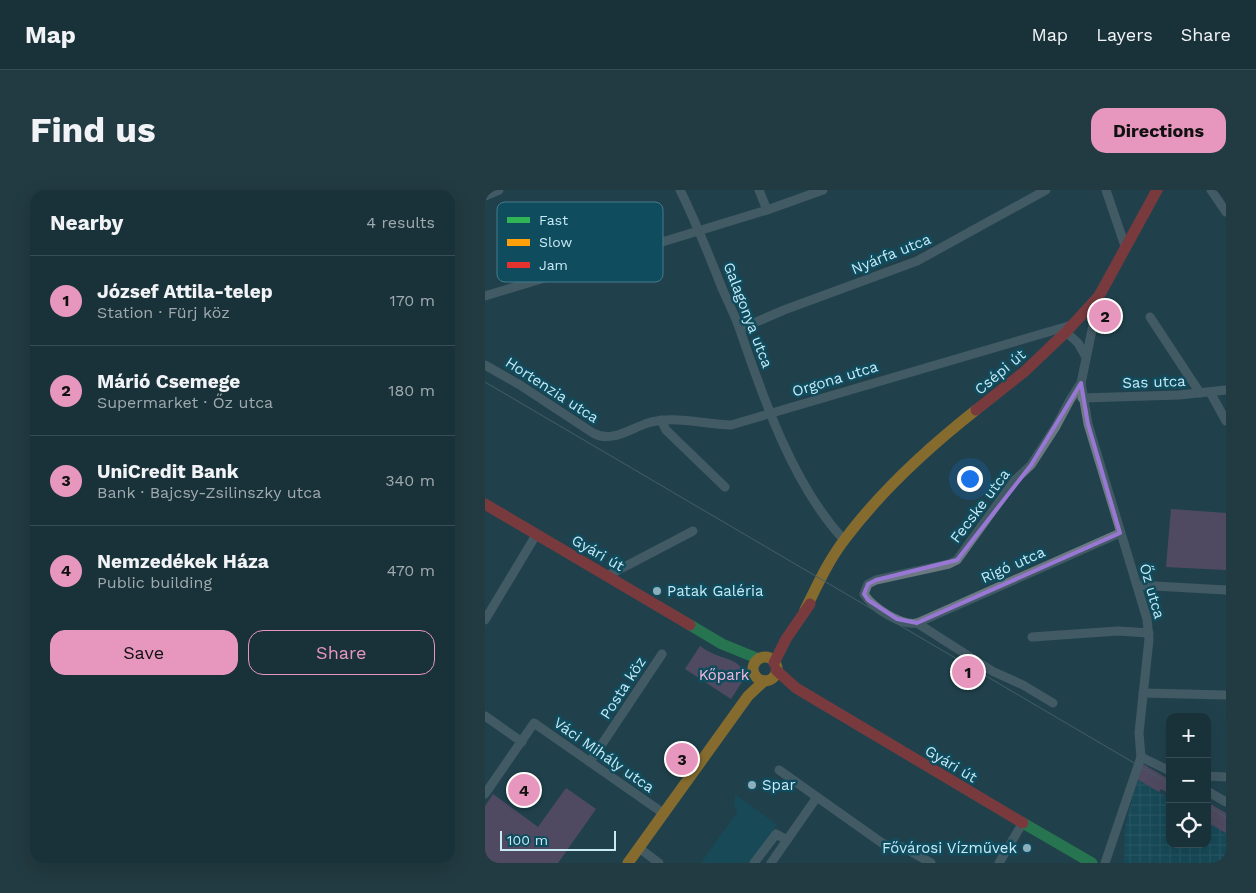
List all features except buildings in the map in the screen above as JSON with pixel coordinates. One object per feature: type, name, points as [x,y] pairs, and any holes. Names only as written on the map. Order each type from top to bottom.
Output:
[{"type":"street","points":[[485,196],[499,190]]},
{"type":"street","name":"Galagonya utca","points":[[680,190],[699,230],[740,329],[770,413],[812,497],[844,540]]},
{"type":"street","points":[[759,190],[767,210]]},
{"type":"street","points":[[663,241],[767,210],[823,190]]},
{"type":"street","name":"Nyárfa utca","points":[[740,329],[784,310],[917,261],[1046,190]]},
{"type":"street","points":[[1106,190],[1125,246]]},
{"type":"street","name":"Csépi út","points":[[765,669],[829,576],[835,555],[844,540],[877,501],[937,442],[1024,372],[1099,296],[1157,190]]},
{"type":"street","points":[[1211,190],[1226,212]]},
{"type":"street","points":[[485,296],[530,282]]},
{"type":"street","name":"Őz utca","points":[[1099,296],[1081,383],[1082,398],[1088,424],[1147,620],[1149,633],[1139,733],[1141,757],[1105,863]]},
{"type":"street","points":[[1150,318],[1200,393]]},
{"type":"street","points":[[1069,328],[1086,357]]},
{"type":"street","name":"Orgona utca","points":[[605,438],[661,420],[679,419],[707,424],[731,425],[1069,328]]},
{"type":"street","name":"Hortenzia utca","points":[[485,365],[520,384],[593,433],[605,438]]},
{"type":"street","name":"Fecske utca","points":[[917,623],[910,624],[875,607],[864,594],[868,584],[876,580],[949,564],[957,560],[1015,480],[1031,465],[1081,383]]},
{"type":"street","name":"Sas utca","points":[[1082,398],[1179,395],[1226,390]]},
{"type":"street","points":[[1210,392],[1226,421]]},
{"type":"street","points":[[661,420],[666,430],[725,487]]},
{"type":"street","name":"Gyári út","points":[[485,504],[765,669],[1022,824],[1092,863]]},
{"type":"street","points":[[607,576],[693,531]]},
{"type":"street","name":"Rigó utca","points":[[917,623],[1120,533]]},
{"type":"street","points":[[485,620],[536,535]]},
{"type":"street","points":[[1137,585],[1226,590]]},
{"type":"street","points":[[917,623],[992,671],[1053,703]]},
{"type":"street","points":[[1032,637],[1118,631],[1149,633]]},
{"type":"street","name":"Posta köz","points":[[590,762],[662,654]]},
{"type":"street","points":[[628,863],[765,669]]},
{"type":"street","points":[[1143,693],[1226,695]]},
{"type":"street","points":[[485,716],[522,742],[485,794]]},
{"type":"street","name":"Váci Mihály utca","points":[[522,742],[535,723],[663,814]]},
{"type":"street","points":[[1141,757],[1166,769]]},
{"type":"street","points":[[779,770],[882,843],[893,847],[903,847],[931,863]]},
{"type":"street","points":[[1211,776],[1226,777]]},
{"type":"street","points":[[1211,793],[1226,802]]},
{"type":"street","points":[[771,863],[817,797]]},
{"type":"street","points":[[999,863],[1022,824]]},
{"type":"street","points":[[754,863],[776,834],[787,840]]},
{"type":"street","points":[[639,848],[659,863]]},
{"type":"highlighted area","points":[[1081,383],[1088,424],[1120,533],[917,623],[897,619],[868,600],[864,594],[868,584],[876,580],[957,560],[1031,465]]},
{"type":"shaded area","points":[[1137,779],[1166,797],[1166,848],[1211,848],[1211,824],[1226,833],[1226,863],[1124,863],[1125,828]]},
{"type":"shaded area","points":[[735,794],[777,825],[750,863],[701,863],[738,811],[733,805]]},
{"type":"green space","points":[[1171,509],[1226,513],[1226,570],[1166,567]]},
{"type":"green space","name":"Kőpark","points":[[700,646],[735,662],[747,674],[731,699],[685,669]]},
{"type":"green space","points":[[1143,764],[1166,778],[1166,792],[1161,789],[1159,792],[1137,779]]},
{"type":"green space","points":[[566,788],[596,809],[558,863],[485,863],[485,806],[493,794],[538,827]]},
{"type":"green space","points":[[1211,804],[1226,813],[1226,827],[1211,818]]},
{"type":"green space","points":[[1211,818],[1226,827],[1226,833],[1211,824]]},
{"type":"tram line","points":[[485,382],[1166,782]]},
{"type":"tram line","points":[[1211,808],[1226,817]]},
{"type":"traffic: fast","points":[[690,625],[722,644],[759,659]]},
{"type":"traffic: fast","points":[[1023,823],[1092,863]]},
{"type":"traffic: slow","points":[[805,610],[833,556],[859,521],[906,470],[976,410]]},
{"type":"traffic: slow","points":[[765,657],[773,661],[777,669],[773,677],[765,681],[757,677],[753,669],[757,661],[765,657]]},
{"type":"traffic: slow","points":[[628,863],[748,696],[764,681]]},
{"type":"traffic: jam","points":[[976,410],[1024,372],[1066,332],[1099,296],[1157,190]]},
{"type":"traffic: jam","points":[[485,504],[690,625]]},
{"type":"traffic: jam","points":[[774,663],[786,639],[810,604]]},
{"type":"traffic: jam","points":[[776,670],[796,688],[1023,823]]},
{"type":"place","name":"Márió Csemege","points":[[1105,316]]},
{"type":"place","name":"Patak Galéria","points":[[657,591]]},
{"type":"place","name":"József Attila-telep","points":[[968,672]]},
{"type":"place","name":"UniCredit Bank","points":[[682,759]]},
{"type":"place","name":"Spar","points":[[752,785]]},
{"type":"place","name":"Nemzedékek Háza","points":[[524,790]]},
{"type":"place","name":"Fővárosi Vízművek","points":[[1027,848]]}]
